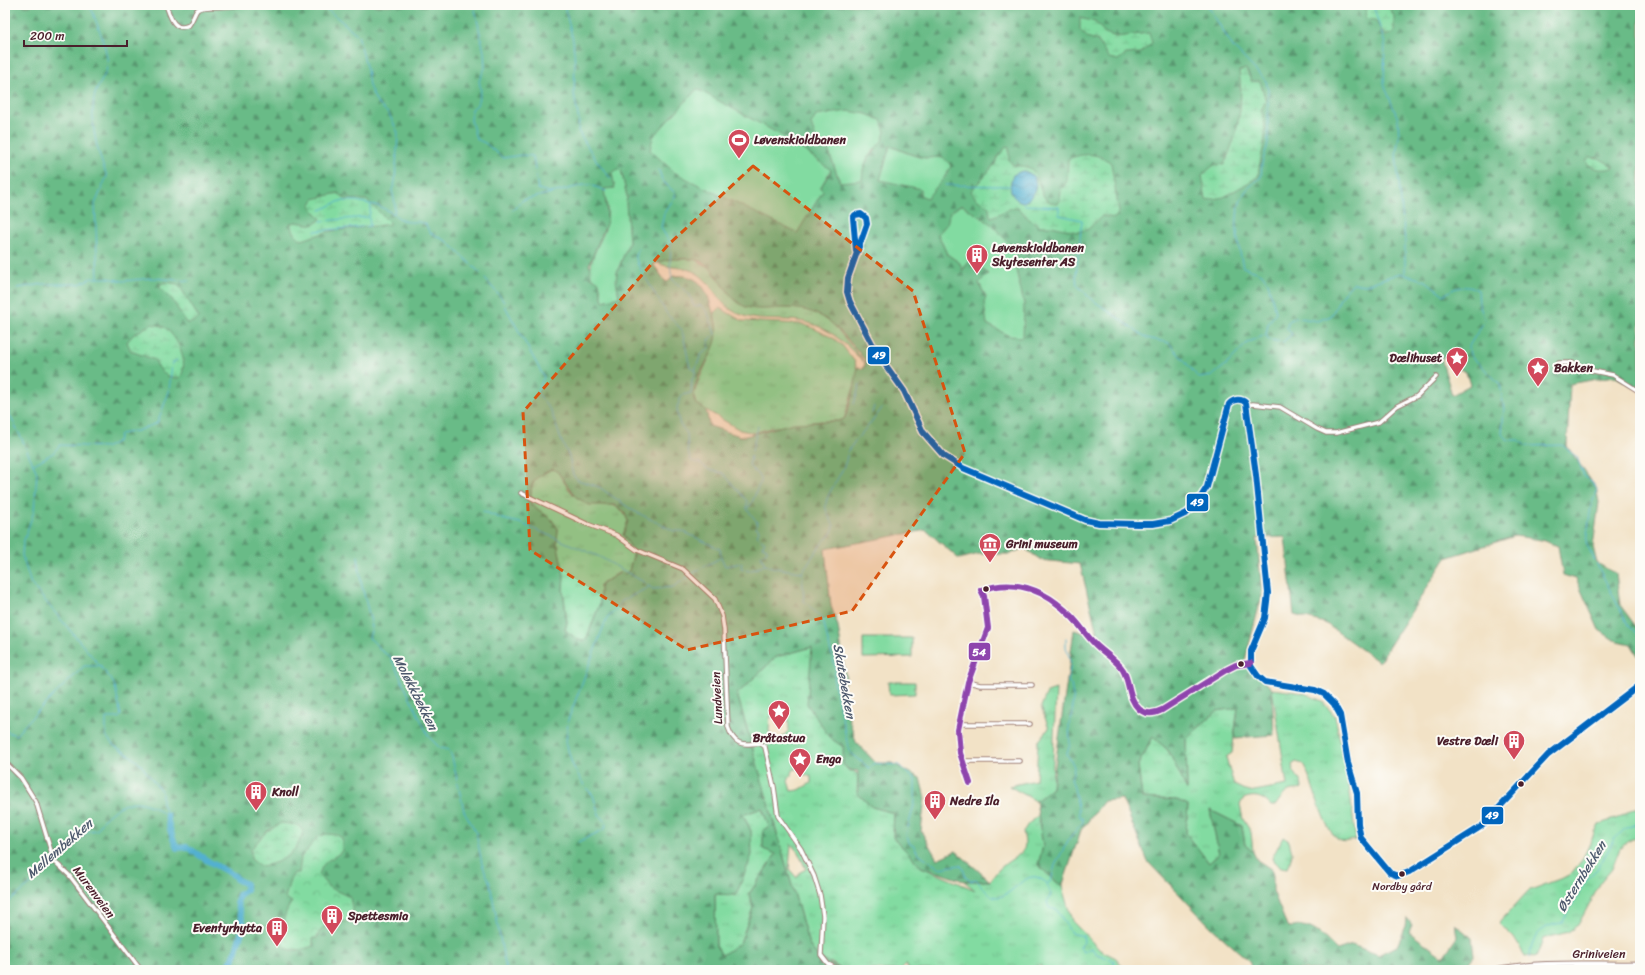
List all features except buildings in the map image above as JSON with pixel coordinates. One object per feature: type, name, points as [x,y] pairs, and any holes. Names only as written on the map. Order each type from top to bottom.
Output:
[{"type":"main road","name":"Griniveien","points":[[1494,970],[1525,966],[1640,964]]},
{"type":"main road","name":"Griniveien","points":[[1557,965],[1640,968]]},
{"type":"street","points":[[166,5],[172,22],[176,26],[181,27],[190,25],[196,12],[202,7],[224,8],[239,5]]},
{"type":"street","points":[[856,251],[856,233],[853,222],[855,216],[861,214],[868,222],[856,251],[847,285],[850,302],[877,353],[904,391],[924,432],[935,447],[944,456],[963,468],[1075,517],[1099,523],[1153,524],[1170,521],[1187,513],[1195,506],[1208,487],[1229,404],[1236,400],[1243,401],[1246,404],[1280,407],[1317,429],[1326,433],[1336,433],[1379,422],[1397,406],[1418,396],[1436,377]]},
{"type":"street","points":[[1559,363],[1573,363],[1593,372],[1615,376],[1640,392]]},
{"type":"street","points":[[1246,404],[1268,593],[1266,612],[1253,646],[1251,663],[1255,673],[1266,682],[1315,690],[1324,694],[1334,704],[1340,715],[1348,763],[1357,793],[1360,834],[1364,843],[1386,870],[1398,876],[1409,872],[1482,826],[1548,755],[1640,685]]},
{"type":"street","name":"Lundveien","points":[[521,493],[587,524],[616,535],[637,550],[683,569],[715,599],[722,616],[724,630],[724,655],[728,680],[726,715],[728,727],[734,739],[743,745],[759,743],[765,747],[774,786],[778,816],[801,849],[814,876],[820,896],[823,916],[821,955],[828,964],[840,970]]},
{"type":"street","points":[[970,783],[962,761],[958,724],[968,682],[988,628],[984,596],[981,590],[1001,584],[1028,587],[1049,598],[1068,612],[1097,646],[1121,667],[1127,678],[1135,704],[1145,713],[1153,713],[1162,710],[1230,668],[1251,663]]},
{"type":"street","points":[[968,682],[980,685],[1032,685]]},
{"type":"street","points":[[958,724],[1030,724]]},
{"type":"street","points":[[962,761],[1020,761]]},
{"type":"street","name":"Murenveien","points":[[5,762],[21,778],[36,802],[54,861],[69,875],[141,970]]},
{"type":"highlighted area","points":[[753,166],[913,291],[965,453],[852,611],[687,650],[530,550],[523,412],[668,245]]},
{"type":"green space","points":[[5,5],[1640,5],[1640,390],[1614,376],[1570,384],[1567,446],[1596,488],[1599,502],[1593,547],[1597,563],[1616,574],[1620,605],[1640,632],[1640,659],[1631,644],[1614,640],[1599,630],[1576,579],[1563,575],[1558,546],[1541,540],[1515,536],[1446,558],[1379,662],[1325,623],[1294,615],[1285,537],[1257,538],[1262,595],[1245,660],[1272,689],[1274,735],[1234,738],[1238,708],[1217,711],[1186,739],[1187,790],[1168,750],[1153,737],[1138,765],[1142,798],[1177,800],[1188,805],[1186,833],[1209,863],[1219,854],[1210,810],[1242,826],[1245,845],[1253,852],[1257,860],[1271,869],[1273,875],[1273,891],[1287,926],[1311,928],[1320,934],[1337,950],[1352,945],[1379,955],[1397,946],[1406,926],[1407,918],[1412,925],[1409,932],[1443,957],[1457,937],[1455,924],[1472,938],[1474,956],[1463,970],[1252,970],[1249,961],[1211,927],[1148,862],[1122,799],[1104,801],[1081,830],[1062,887],[1038,865],[1043,846],[1036,801],[1052,788],[1074,630],[1098,637],[1080,564],[1041,560],[1024,548],[1010,554],[979,554],[959,559],[926,530],[825,549],[831,606],[838,626],[846,680],[840,689],[856,742],[876,763],[892,763],[920,778],[925,798],[921,831],[937,859],[956,851],[990,881],[964,881],[921,867],[893,837],[894,813],[872,807],[858,794],[858,771],[849,770],[843,764],[843,747],[829,737],[807,704],[812,647],[776,657],[737,694],[809,945],[819,958],[842,970],[5,970]],"holes":[[[788,139],[831,171],[820,188],[823,191],[797,233]],[[826,144],[876,150],[868,157],[863,170],[840,182]],[[890,146],[913,155],[926,158],[942,158],[951,166],[944,178],[920,195],[921,189]],[[621,170],[627,197],[626,203],[629,242],[617,272],[616,280],[619,297],[603,301],[599,282],[589,265],[607,222],[604,189],[615,188]],[[947,224],[1015,266],[1024,304],[1010,336],[987,324],[986,297],[979,283],[988,274],[971,258],[963,270],[960,263],[947,254],[938,234]],[[671,259],[693,259],[702,262],[709,267],[738,303],[746,307],[761,309],[801,309],[813,313],[832,324],[841,332],[866,361],[863,369],[857,367],[853,393],[844,419],[839,421],[793,423],[746,436],[740,436],[710,426],[706,411],[701,406],[696,404],[694,390],[716,340],[717,333],[711,305],[705,290],[696,280],[690,277],[673,276],[666,282],[653,264]],[[1447,357],[1453,366],[1466,372],[1470,385],[1452,395],[1441,358]],[[552,469],[557,471],[576,497],[589,505],[614,505],[624,511],[628,521],[623,535],[634,552],[629,571],[625,574],[621,572],[600,585],[600,603],[586,640],[578,640],[565,630],[567,623],[563,589],[564,575],[557,542],[558,529],[552,520],[531,504],[532,486],[537,479]],[[762,808],[769,827],[763,830],[763,849],[776,854],[749,894],[753,908],[740,943],[722,955],[716,946],[715,894],[736,895],[752,855],[751,831],[743,815]]]},
{"type":"green space","points":[[1367,5],[1387,5],[1394,16],[1394,32],[1385,36],[1375,20],[1366,19]]},
{"type":"green space","points":[[1080,18],[1095,22],[1105,33],[1116,37],[1149,33],[1152,43],[1141,53],[1126,54],[1118,60],[1109,58],[1098,41],[1087,37],[1080,30]]},
{"type":"green space","points":[[1246,69],[1251,81],[1260,81],[1266,101],[1261,110],[1264,119],[1265,136],[1258,177],[1224,197],[1206,200],[1202,175],[1215,164],[1224,165],[1229,153],[1239,119],[1241,96],[1239,71]]},
{"type":"green space","name":"Løvenskioldbanen","points":[[697,89],[788,139],[831,170],[820,188],[823,191],[797,233],[674,172],[650,150],[653,137]]},
{"type":"green space","points":[[848,111],[866,114],[881,120],[885,132],[882,141],[868,157],[863,170],[862,180],[840,182],[826,144],[817,142],[811,124],[816,116]]},
{"type":"green space","points":[[890,146],[912,155],[926,158],[942,158],[951,166],[944,178],[927,198],[920,195],[921,189],[880,180]]},
{"type":"green space","points":[[1007,146],[1009,148],[1009,160],[1013,165],[1031,169],[1035,174],[1046,199],[1058,204],[1061,190],[1067,181],[1068,159],[1085,155],[1095,155],[1106,159],[1111,163],[1119,212],[1115,218],[1102,216],[1087,230],[1077,232],[1052,226],[1040,226],[1029,219],[1017,207],[990,217],[988,206],[977,199],[971,191],[995,164],[997,158]]},
{"type":"green space","points":[[1589,157],[1599,158],[1614,167],[1603,169],[1592,167],[1586,162]]},
{"type":"green space","points":[[618,169],[621,170],[627,197],[626,203],[629,242],[617,272],[616,280],[619,297],[603,301],[599,282],[591,277],[591,269],[594,254],[603,235],[607,220],[604,189],[615,188],[612,173]]},
{"type":"green space","points":[[338,193],[346,199],[367,200],[391,224],[330,231],[302,240],[296,236],[290,224],[296,222],[313,225],[321,219],[310,206],[314,199]]},
{"type":"green space","points":[[962,205],[991,224],[1018,253],[1015,266],[1024,304],[1023,337],[1009,336],[987,324],[984,303],[986,297],[979,283],[988,274],[971,258],[962,270],[960,263],[947,254],[938,234],[947,224],[950,212]]},
{"type":"green space","points":[[671,259],[694,259],[710,268],[735,299],[786,308],[806,309],[818,313],[834,325],[865,363],[839,339],[811,324],[800,321],[747,317],[734,311],[722,302],[709,284],[698,274],[688,269],[667,266],[657,262]]},
{"type":"green space","points":[[165,282],[177,284],[199,318],[193,322],[186,323],[172,299],[160,288],[160,284]]},
{"type":"green space","points":[[720,308],[742,321],[801,324],[811,327],[833,338],[842,345],[855,362],[858,374],[844,419],[839,421],[820,421],[770,428],[754,433],[740,430],[696,404],[694,396],[697,384],[712,351],[717,329],[714,313]]},
{"type":"green space","points":[[151,324],[160,325],[169,331],[181,350],[184,365],[180,378],[171,377],[164,374],[155,360],[131,351],[127,342],[133,335]]},
{"type":"green space","points":[[552,469],[557,471],[575,496],[593,504],[607,505],[618,508],[624,513],[628,521],[623,535],[634,552],[629,571],[625,574],[620,572],[600,585],[600,603],[586,640],[578,640],[565,630],[567,622],[563,589],[564,575],[557,542],[558,529],[552,520],[531,504],[531,491],[534,482]]},
{"type":"green space","points":[[863,638],[912,638],[912,657],[863,658]]},
{"type":"green space","points":[[812,647],[829,737],[844,747],[843,764],[849,771],[853,771],[858,774],[857,793],[872,807],[894,813],[893,837],[921,867],[975,890],[964,881],[990,881],[1002,867],[1022,852],[1025,845],[1023,832],[1028,824],[1038,816],[1043,846],[1038,865],[1062,887],[1072,921],[1100,950],[1116,958],[1125,970],[1040,970],[1041,965],[1030,970],[909,970],[906,964],[900,970],[843,970],[830,962],[828,964],[819,958],[809,945],[737,694],[776,657]],"holes":[[[788,716],[789,730],[774,745],[769,731],[770,717]],[[794,769],[798,769],[811,777],[811,783],[799,790],[791,791],[788,781]],[[791,844],[798,852],[806,869],[800,872],[797,878],[789,869]]]},
{"type":"green space","points":[[888,682],[915,682],[915,694],[889,695]]},
{"type":"green space","points":[[1056,689],[1052,788],[1036,801],[1009,786],[1036,780],[1038,742],[1049,728],[1041,707],[1047,692]]},
{"type":"green space","points":[[1272,689],[1304,693],[1322,701],[1335,716],[1349,786],[1356,840],[1343,842],[1335,837],[1324,818],[1307,771],[1303,764],[1296,762],[1292,765],[1301,782],[1302,788],[1287,792],[1275,806],[1271,806],[1265,800],[1258,797],[1247,797],[1243,799],[1240,805],[1243,819],[1251,832],[1253,852],[1245,845],[1242,826],[1210,810],[1219,854],[1209,863],[1186,833],[1188,805],[1177,800],[1142,798],[1138,765],[1153,737],[1168,750],[1187,789],[1186,739],[1217,711],[1238,707],[1232,753],[1226,757],[1234,785],[1249,792],[1287,785]]},
{"type":"green space","points":[[762,808],[770,827],[776,854],[749,894],[753,908],[740,943],[722,956],[716,946],[715,894],[736,895],[751,831],[743,815]]},
{"type":"green space","points":[[1635,808],[1640,808],[1640,838],[1632,839],[1620,848],[1612,869],[1601,882],[1578,925],[1568,932],[1543,939],[1536,957],[1525,956],[1514,938],[1499,923],[1528,891],[1570,875],[1582,860],[1599,824],[1618,818]]},
{"type":"green space","points":[[281,823],[298,825],[303,831],[301,839],[293,851],[282,860],[260,866],[251,859],[251,849],[266,832]]},
{"type":"green space","points":[[326,834],[337,835],[342,838],[342,851],[325,863],[319,876],[330,888],[350,897],[353,913],[352,921],[330,923],[323,928],[317,938],[313,938],[313,946],[304,949],[291,950],[286,948],[281,939],[284,919],[287,909],[292,902],[285,898],[290,879],[294,873],[299,873],[301,857],[318,837]]},
{"type":"green space","points":[[1283,837],[1289,841],[1292,853],[1289,866],[1287,868],[1281,867],[1273,861],[1272,858]]},
{"type":"water","points":[[1022,171],[1032,176],[1036,185],[1033,194],[1024,202],[1016,199],[1011,192],[1011,180],[1013,175]]},
{"type":"waterway","points":[[90,5],[102,36],[107,61],[106,71],[95,94],[93,108],[95,138],[107,176],[95,204],[98,278]]},
{"type":"waterway","name":"Skutebekken","points":[[317,5],[320,9],[328,10],[358,35],[367,70],[369,86],[377,103],[389,114],[398,133],[395,182],[392,190],[395,203],[394,214],[403,221],[421,222],[426,224],[429,232],[448,242],[480,273]]},
{"type":"waterway","points":[[474,5],[484,52],[485,68],[479,81],[481,90],[477,105],[472,109],[471,120],[476,139],[485,143],[503,158],[521,155],[533,156],[538,189],[552,193]]},
{"type":"waterway","points":[[564,5],[573,40],[575,64],[574,94],[579,121],[578,131],[596,160],[611,179]]},
{"type":"waterway","name":"Østernbekken","points":[[1205,5],[1208,6],[1233,47],[1266,81],[1268,90],[1268,144],[1262,163],[1261,177],[1245,192],[1238,210],[1237,229],[1243,267],[1262,274],[1268,283],[1276,312],[1268,324],[1266,335],[1269,340],[1283,342],[1292,334],[1287,329],[1288,322],[1295,317],[1317,321],[1331,316],[1342,295],[1353,283],[1365,285],[1400,273],[1426,281],[1444,295],[1460,287],[1469,287],[1478,290],[1479,304],[1485,320],[1469,346],[1470,355],[1500,384],[1504,409],[1502,433],[1508,440],[1519,440],[1526,446],[1562,445],[1577,457],[1584,476],[1591,481],[1597,489],[1591,506],[1586,543],[1628,625],[1640,637]]},
{"type":"waterway","points":[[1373,5],[1385,44],[1384,84],[1398,119],[1399,137],[1396,154],[1405,241],[1405,273]]},
{"type":"waterway","points":[[659,170],[662,180],[675,193],[675,197],[664,213],[661,228],[671,244],[670,265],[672,279],[690,295],[695,307],[701,305],[708,313],[715,334],[709,340],[709,348],[701,355],[695,370]]},
{"type":"waterway","points":[[513,210],[523,200],[584,185],[591,185],[606,191]]},
{"type":"waterway","points":[[945,185],[1011,186]]},
{"type":"waterway","points":[[321,210],[340,201],[356,201],[379,206],[394,214]]},
{"type":"waterway","points":[[1024,202],[1025,205],[1059,207],[1059,215],[1082,220],[1076,276],[1077,285],[1091,299],[1147,338],[1169,343],[1199,378],[1212,376],[1227,364],[1248,342],[1265,335]]},
{"type":"waterway","points":[[315,231],[370,226],[369,217],[371,205]]},
{"type":"waterway","points":[[321,221],[368,217]]},
{"type":"waterway","points":[[638,249],[635,255],[638,265],[667,314],[682,330],[690,367],[695,370],[695,375],[692,379],[691,393],[682,395],[677,407],[680,425],[687,433],[688,451],[691,461],[700,463],[709,470],[723,473],[747,501],[747,509],[757,522],[756,527],[759,530],[757,536],[765,542],[762,546],[767,548],[767,551],[761,555],[765,565]]},
{"type":"waterway","points":[[17,288],[44,284],[80,284],[91,278],[108,278],[123,281],[153,278],[189,281]]},
{"type":"waterway","name":"Skutebekken","points":[[485,279],[504,302]]},
{"type":"waterway","name":"Skutebekken","points":[[505,306],[544,377],[537,392],[551,411],[562,442],[569,456],[573,475],[578,480],[599,487],[632,510],[674,531],[682,531],[720,549],[721,557],[725,566],[742,563],[741,568],[749,571],[765,565],[802,572],[804,601],[823,619],[836,669],[834,681],[849,751],[869,768],[874,763],[899,765],[908,774],[915,778],[915,801],[906,835],[910,844],[914,846],[917,852],[939,868],[960,865],[963,868],[966,878],[971,881],[976,879],[989,894],[995,897],[1007,894],[1030,877],[1037,877],[1047,883]]},
{"type":"waterway","points":[[34,464],[53,453],[60,445],[107,447],[118,441],[120,434],[137,431],[157,423],[169,392],[172,363],[177,360]]},
{"type":"waterway","points":[[854,404],[860,384]]},
{"type":"waterway","points":[[5,406],[37,473],[34,511],[23,543],[22,555],[31,584],[111,679],[115,686],[121,716],[118,718],[106,718],[106,736],[113,745],[131,756],[141,765],[162,792],[162,803],[167,815]]},
{"type":"waterway","points":[[872,413],[874,406]]},
{"type":"waterway","points":[[847,452],[882,408]]},
{"type":"waterway","points":[[752,451],[758,426]]},
{"type":"waterway","points":[[802,572],[833,530],[834,526],[826,509],[826,503],[831,490],[843,469],[847,455]]},
{"type":"waterway","points":[[748,508],[761,482],[761,478],[749,466],[751,456]]},
{"type":"waterway","points":[[483,511],[502,519],[520,523],[600,557],[653,589],[673,587],[698,570],[720,558]]},
{"type":"waterway","name":"Moløkkbekken","points":[[358,556],[361,582],[372,628],[369,638],[383,652],[390,656],[429,737],[440,748],[449,750],[452,757],[464,811],[476,832],[482,864],[490,883],[506,970]]},
{"type":"waterway","points":[[578,842],[605,829],[606,823],[599,815],[593,795],[585,787],[572,764],[566,742],[568,720],[606,620],[622,601],[649,587]]},
{"type":"waterway","points":[[1048,883],[1051,881],[1055,865],[1070,837],[1083,822],[1082,818],[1079,816],[1071,779],[1074,767],[1067,754],[1070,744],[1069,724],[1073,714],[1072,704],[1074,702],[1071,684],[1068,682],[1071,663],[1066,647],[1066,639]]},
{"type":"waterway","points":[[5,731],[16,735],[84,666],[101,666]]},
{"type":"waterway","name":"Mellembekken","points":[[58,862],[87,831],[97,830],[103,820],[119,807],[134,802],[141,803],[149,805],[166,815]]},
{"type":"waterway","points":[[167,815],[168,823],[177,848],[187,847],[246,884],[246,890],[239,895],[237,902],[244,925],[233,959],[224,970]]},
{"type":"waterway","name":"Østernbekken","points":[[1530,958],[1532,944],[1538,933],[1549,926],[1562,923],[1587,879],[1598,868],[1615,838],[1626,828],[1640,823]]},
{"type":"waterway","name":"Mellembekken","points":[[5,905],[56,864]]},
{"type":"waterway","points":[[1047,884],[1051,894],[1047,902],[1049,908],[1057,910],[1071,933],[1083,936],[1084,942],[1080,947],[1083,952],[1091,948],[1097,954],[1114,961],[1115,970]]},
{"type":"transit line","name":"49","points":[[856,251],[853,218],[855,215],[861,214],[866,218],[867,224],[848,278],[847,292],[850,302],[877,353],[904,391],[923,432],[944,456],[963,468],[1085,520],[1099,523],[1153,524],[1170,521],[1187,513],[1195,506],[1207,487],[1229,404],[1238,400],[1242,400],[1246,403],[1256,475],[1268,593],[1265,618],[1251,651],[1251,666],[1258,676],[1265,682],[1315,690],[1324,694],[1334,704],[1340,715],[1348,763],[1357,793],[1358,824],[1361,838],[1390,873],[1398,876],[1409,872],[1482,826],[1548,755],[1640,685]]},
{"type":"transit line","name":"54","points":[[970,783],[960,753],[958,730],[968,682],[988,628],[984,596],[981,590],[1007,585],[1019,586],[1041,593],[1052,600],[1072,617],[1091,640],[1120,666],[1125,675],[1135,705],[1147,713],[1162,710],[1236,665],[1251,663]]},
{"type":"place","name":"Løvenskioldbanen","points":[[739,160]]},
{"type":"place","name":"Løvenskioldbanen Skytesenter AS","points":[[977,274]]},
{"type":"place","name":"Dælihuset","points":[[1457,378]]},
{"type":"place","name":"Bakken","points":[[1538,388]]},
{"type":"place","name":"Grini museum","points":[[990,564]]},
{"type":"place","name":"Bråtastua","points":[[779,730]]},
{"type":"place","name":"Vestre Dæli","points":[[1514,760]]},
{"type":"place","name":"Enga","points":[[800,778]]},
{"type":"place","name":"Knoll","points":[[256,812]]},
{"type":"place","name":"Nedre Ila","points":[[935,820]]},
{"type":"place","name":"Nordby gård","points":[[1402,874]]},
{"type":"place","name":"Spettesmia","points":[[332,936]]},
{"type":"place","name":"Eventyrhytta","points":[[277,948]]}]
